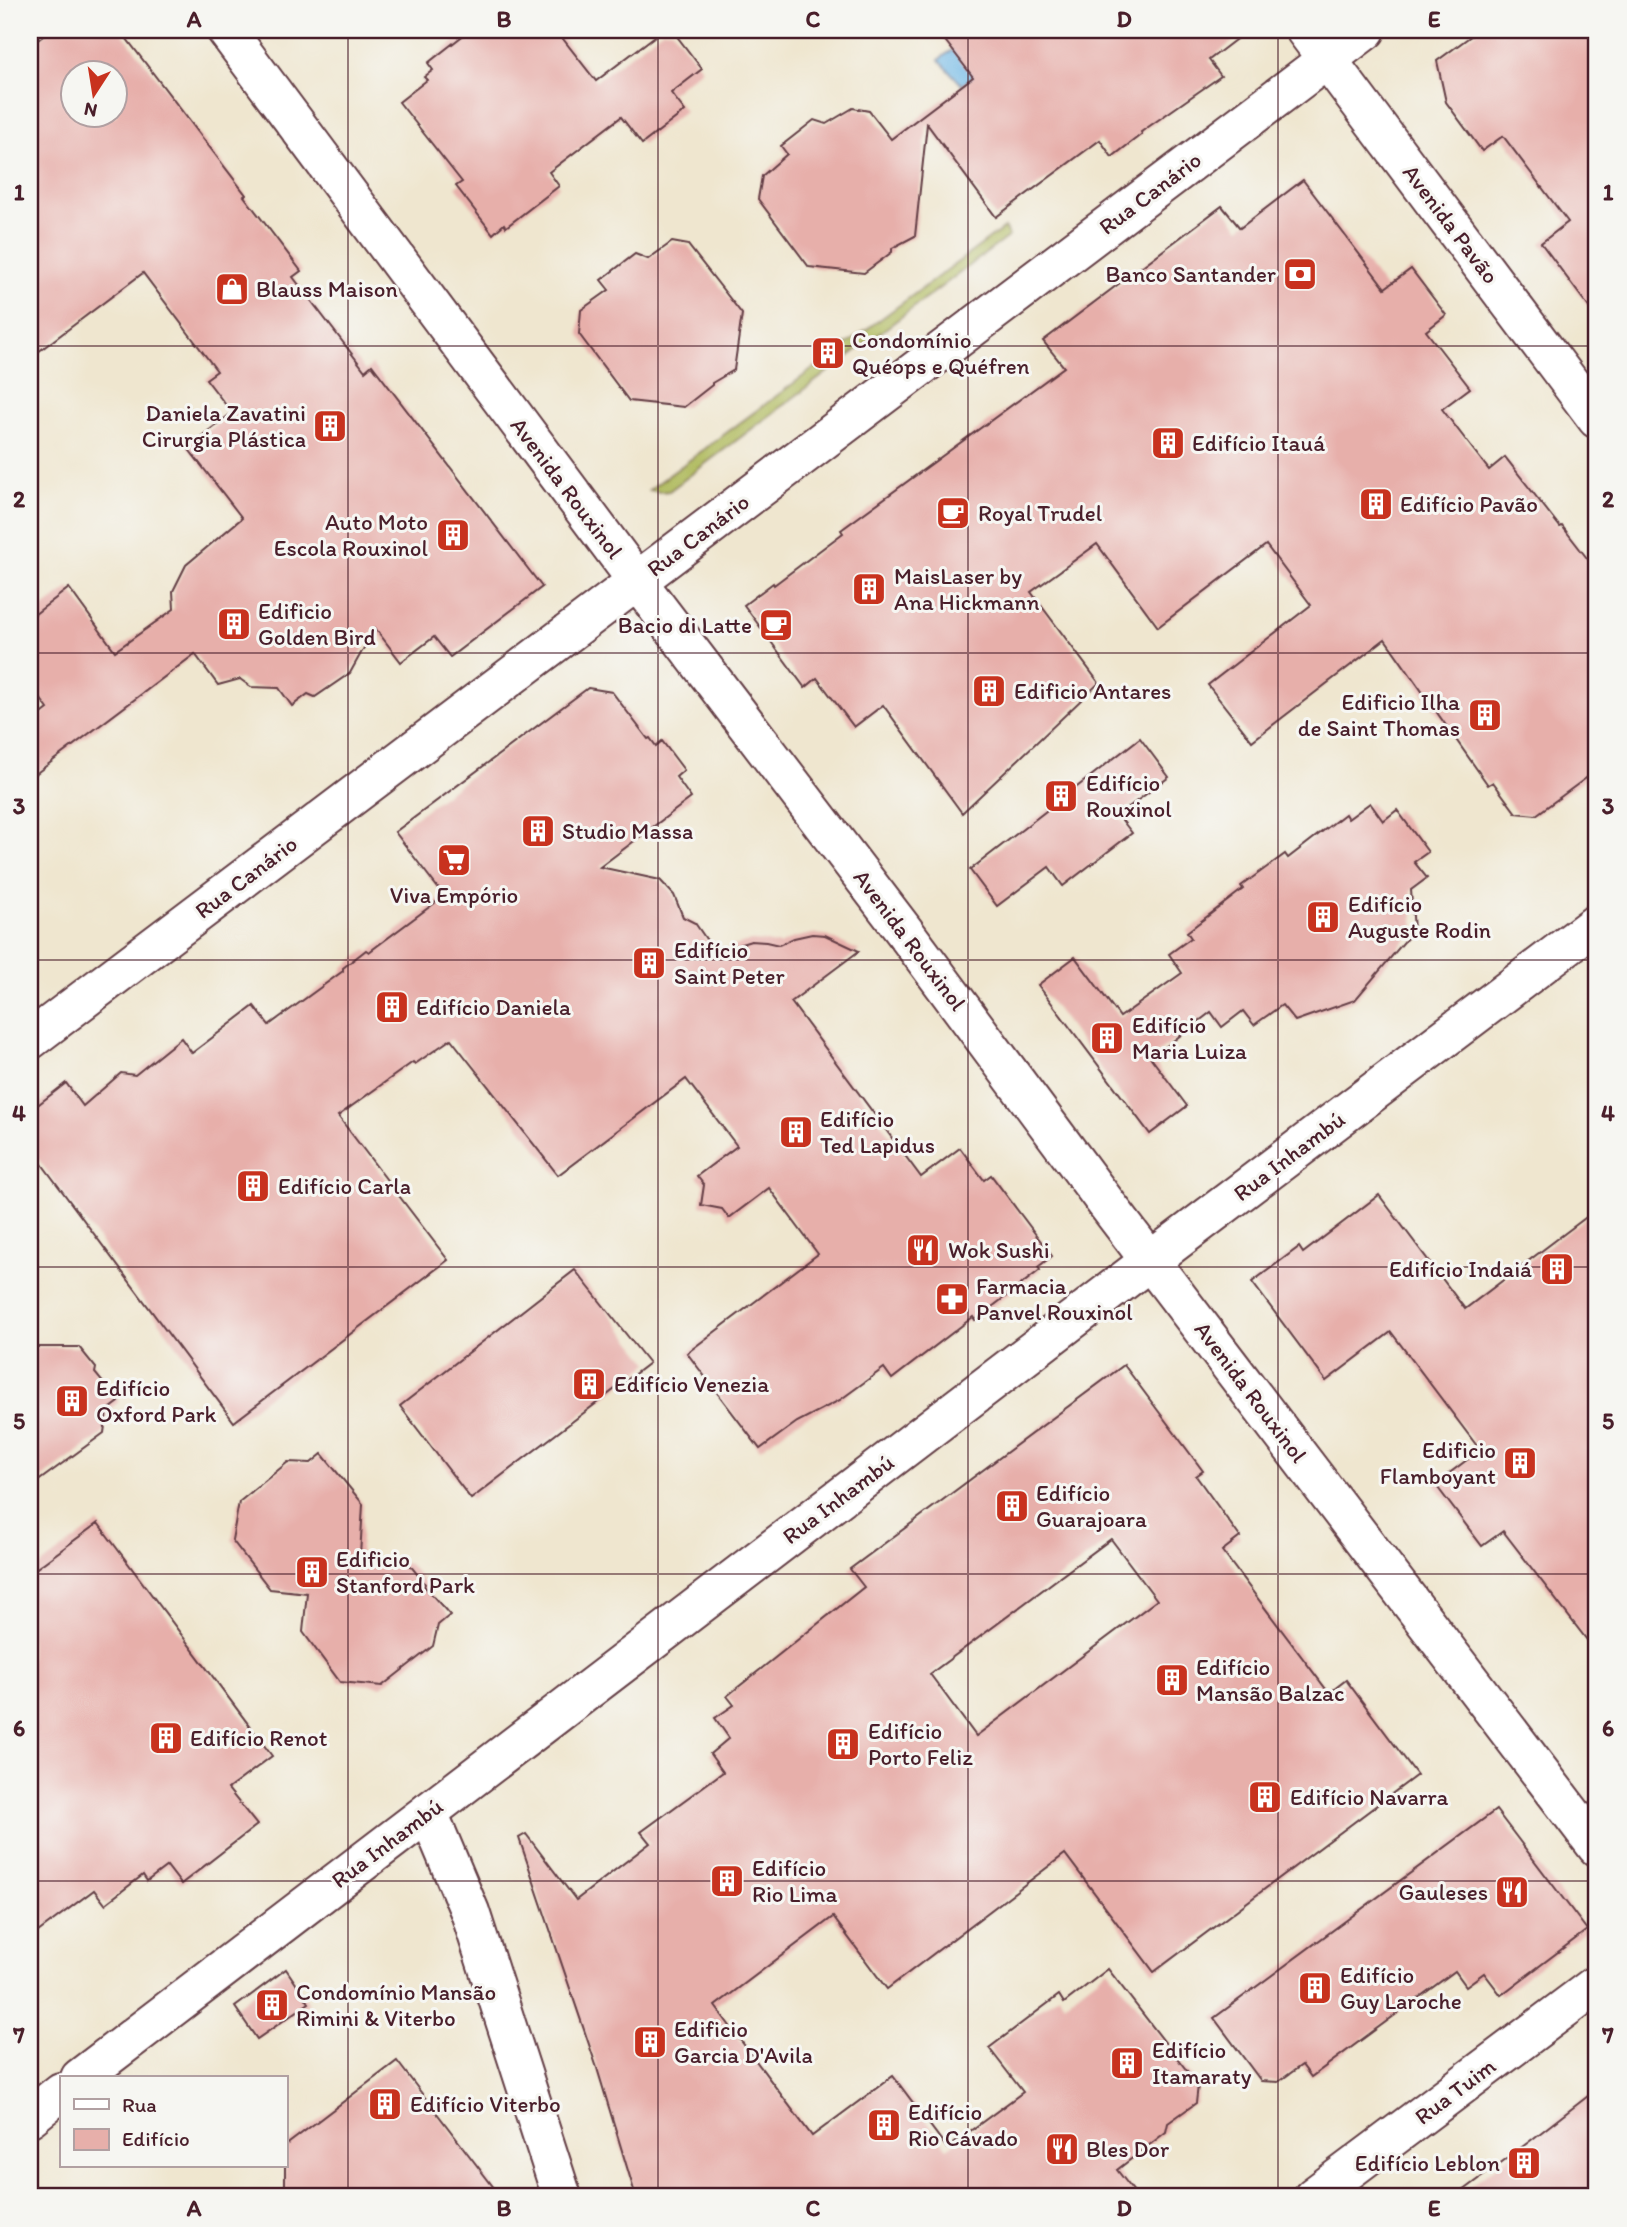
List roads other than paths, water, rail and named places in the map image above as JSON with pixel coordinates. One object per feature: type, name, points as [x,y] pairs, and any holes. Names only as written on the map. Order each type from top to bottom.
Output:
[{"type":"street","name":"Avenida Rouxinol","points":[[226,30],[637,581],[1597,1847]]},
{"type":"street","name":"Rua Canário","points":[[30,1040],[637,581],[1316,45],[1366,30]]},
{"type":"street","name":"Avenida Pavão","points":[[1316,45],[1597,419]]},
{"type":"street","name":"Rua Inhambú","points":[[83,2076],[1597,923]]},
{"type":"street","points":[[429,1812],[470,1912],[562,2197]]},
{"type":"street","name":"Rua Tuim","points":[[1313,2197],[1597,1984]]},
{"type":"street","points":[[30,2116],[60,2093]]},
{"type":"water","points":[[978,30],[1000,57],[962,85],[939,60]]},
{"type":"place","name":"Banco Santander","points":[[1300,274]]},
{"type":"place","name":"Blauss Maison","points":[[232,289]]},
{"type":"place","name":"Condomínio Quéops e Quéfren","points":[[828,353]]},
{"type":"place","name":"Daniela Zavatini Cirurgia Plástica","points":[[330,426]]},
{"type":"place","name":"Edifício Itauá","points":[[1168,443]]},
{"type":"place","name":"Edifício Pavão","points":[[1376,504]]},
{"type":"place","name":"Royal Trudel","points":[[953,513]]},
{"type":"place","name":"Auto Moto Escola Rouxinol","points":[[453,535]]},
{"type":"place","name":"MaisLaser by Ana Hickmann","points":[[869,589]]},
{"type":"place","name":"Edificio Golden Bird","points":[[234,624]]},
{"type":"place","name":"Bacio di Latte","points":[[776,625]]},
{"type":"place","name":"Edificio Antares","points":[[989,691]]},
{"type":"place","name":"Edificio Ilha de Saint Thomas","points":[[1485,715]]},
{"type":"place","name":"Edifício Rouxinol","points":[[1061,796]]},
{"type":"place","name":"Studio Massa","points":[[538,831]]},
{"type":"place","name":"Viva Empório","points":[[454,860]]},
{"type":"place","name":"Edifício Auguste Rodin","points":[[1323,917]]},
{"type":"place","name":"Edifício Saint Peter","points":[[649,963]]},
{"type":"place","name":"Edifício Daniela","points":[[392,1007]]},
{"type":"place","name":"Edifício Maria Luiza","points":[[1107,1038]]},
{"type":"place","name":"Edifício Ted Lapidus","points":[[796,1132]]},
{"type":"place","name":"Edifício Carla","points":[[253,1186]]},
{"type":"place","name":"Wok Sushi","points":[[923,1250]]},
{"type":"place","name":"Edifício Indaiá","points":[[1557,1269]]},
{"type":"place","name":"Farmacia Panvel Rouxinol","points":[[952,1299]]},
{"type":"place","name":"Edifício Venezia","points":[[589,1384]]},
{"type":"place","name":"Edifício Oxford Park","points":[[72,1401]]},
{"type":"place","name":"Edificio Flamboyant","points":[[1520,1463]]},
{"type":"place","name":"Edifício Guarajoara","points":[[1012,1506]]},
{"type":"place","name":"Edificio Stanford Park","points":[[312,1572]]},
{"type":"place","name":"Edifício Mansão Balzac","points":[[1172,1680]]},
{"type":"place","name":"Edifício Renot","points":[[166,1738]]},
{"type":"place","name":"Edifício Porto Feliz","points":[[843,1744]]},
{"type":"place","name":"Edifício Navarra","points":[[1265,1797]]},
{"type":"place","name":"Edifício Rio Lima","points":[[727,1881]]},
{"type":"place","name":"Gauleses","points":[[1512,1892]]},
{"type":"place","name":"Edifício Guy Laroche","points":[[1315,1988]]},
{"type":"place","name":"Condomínio Mansão Rimini & Viterbo","points":[[272,2005]]},
{"type":"place","name":"Edificio Garcia D'Avila","points":[[650,2042]]},
{"type":"place","name":"Edifício Itamaraty","points":[[1127,2063]]},
{"type":"place","name":"Edifício Viterbo","points":[[385,2104]]},
{"type":"place","name":"Edifício Rio Cávado","points":[[884,2125]]},
{"type":"place","name":"Bles Dor","points":[[1062,2149]]},
{"type":"place","name":"Edifício Leblon","points":[[1524,2163]]}]
